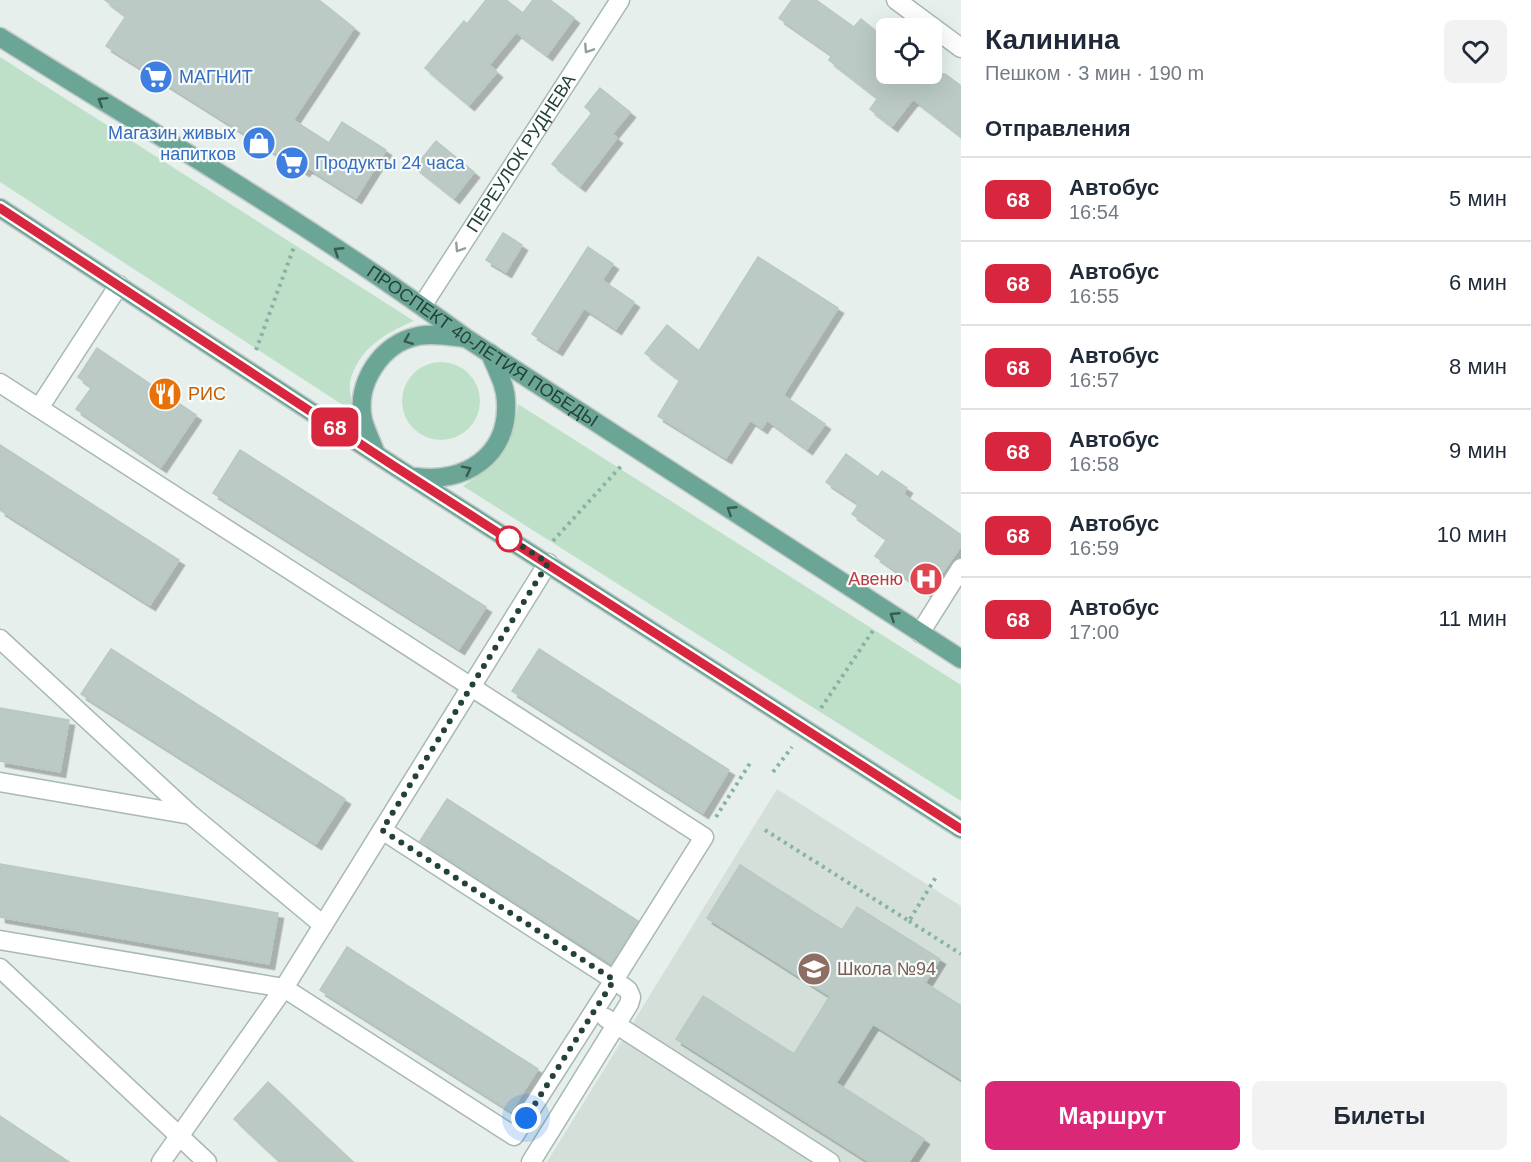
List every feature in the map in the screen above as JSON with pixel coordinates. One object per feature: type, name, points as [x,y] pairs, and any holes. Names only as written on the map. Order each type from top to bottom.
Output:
[{"type":"main road","name":"ПРОСПЕКТ 40-ЛЕТИЯ ПОБЕДЫ","points":[[0,37],[301,227],[422,306],[466,338],[961,659]]},
{"type":"main road","points":[[0,208],[376,454],[961,829]]},
{"type":"main road","points":[[376,454],[363,418],[362,405],[368,377],[375,364],[394,346],[418,336],[443,335],[466,338]]},
{"type":"main road","points":[[411,476],[436,479],[462,473],[474,467],[496,445],[504,428],[507,403],[505,390],[490,353]]},
{"type":"street","name":"ПЕРЕУЛОК РУДНЕВА","points":[[422,306],[620,0]]},
{"type":"street","points":[[896,0],[961,48]]},
{"type":"street","points":[[39,408],[118,285]]},
{"type":"street","points":[[0,382],[704,837],[514,1136],[284,988],[0,940]]},
{"type":"street","points":[[161,1162],[181,1138],[284,988],[471,687],[543,560]]},
{"type":"street","points":[[920,633],[961,568]]},
{"type":"street","points":[[0,639],[191,815],[323,925]]},
{"type":"street","points":[[0,782],[191,815]]},
{"type":"street","points":[[382,830],[628,990],[631,997],[616,1024],[531,1162]]},
{"type":"street","points":[[0,968],[207,1162]]},
{"type":"street","points":[[595,1011],[830,1162]]},
{"type":"path","points":[[249,370],[301,227]]},
{"type":"path","points":[[543,560],[637,449]]},
{"type":"path","points":[[821,708],[886,611]]},
{"type":"path","points":[[773,772],[792,747]]},
{"type":"path","points":[[704,837],[752,760]]},
{"type":"path","points":[[765,830],[961,954]]},
{"type":"path","points":[[909,921],[936,877]]},
{"type":"shaded area","name":"Школа №94","points":[[777,789],[961,906],[961,1162],[547,1162]]},
{"type":"green space","points":[[0,57],[414,321],[383,337],[359,360],[350,382],[352,411],[0,182]]},
{"type":"green space","points":[[433,362],[449,362],[463,368],[474,379],[480,393],[480,409],[474,423],[463,434],[449,440],[433,440],[419,434],[408,423],[402,409],[402,393],[408,379],[419,368]]},
{"type":"green space","points":[[518,404],[961,685],[961,801],[463,486],[487,469],[502,452],[512,433]]},
{"type":"building","points":[[105,0],[319,0],[354,28],[293,120],[329,143],[342,122],[386,150],[356,198],[307,167],[304,171],[106,46],[126,16]]},
{"type":"building","points":[[486,0],[506,0],[523,13],[533,0],[550,0],[574,18],[547,55],[516,32],[489,65],[497,72],[469,105],[425,68],[464,21],[467,24]]},
{"type":"building","points":[[792,0],[816,0],[854,27],[861,19],[876,31],[876,84],[942,84],[942,74],[945,74],[961,86],[961,136],[913,99],[892,126],[870,109],[878,98],[829,60],[832,55],[779,18]]},
{"type":"building","points":[[600,88],[630,112],[612,134],[617,138],[580,186],[552,164],[592,113],[585,107]]},
{"type":"building","points":[[436,141],[474,172],[454,198],[415,167]]},
{"type":"building","points":[[503,233],[522,245],[506,272],[486,260]]},
{"type":"building","points":[[588,247],[613,264],[602,280],[634,302],[616,329],[584,308],[557,350],[532,334]]},
{"type":"building","points":[[758,257],[838,308],[783,395],[825,424],[807,449],[767,420],[762,428],[750,420],[726,458],[658,416],[680,380],[645,353],[667,325],[699,351]]},
{"type":"building","points":[[97,348],[196,415],[161,467],[76,409],[92,387],[78,377]]},
{"type":"building","points":[[0,445],[179,560],[150,605],[0,510]]},
{"type":"building","points":[[240,450],[486,607],[459,649],[213,493]]},
{"type":"building","points":[[846,454],[878,477],[882,471],[907,488],[903,494],[961,535],[961,546],[928,593],[875,556],[887,539],[852,514],[859,504],[826,482]]},
{"type":"building","points":[[111,649],[345,799],[316,844],[81,694]]},
{"type":"building","points":[[539,649],[729,770],[703,813],[512,691]]},
{"type":"building","points":[[0,708],[69,720],[60,772],[0,761]]},
{"type":"building","points":[[447,799],[638,921],[611,963],[420,841]]},
{"type":"building","points":[[0,864],[278,913],[269,964],[0,917]]},
{"type":"building","points":[[740,865],[842,930],[857,907],[940,959],[925,983],[961,1006],[961,1079],[873,1024],[836,1083],[924,1139],[909,1162],[869,1162],[676,1039],[703,996],[794,1054],[830,996],[707,918]]},
{"type":"building","points":[[347,947],[538,1069],[511,1111],[320,990]]},
{"type":"building","points":[[268,1082],[353,1162],[280,1162],[234,1119]]},
{"type":"building","points":[[0,1116],[69,1162],[0,1162]]},
{"type":"bus line","name":"68","points":[[0,208],[394,466],[961,829]]},
{"type":"place","name":"МАГНИТ","points":[[156,77]]},
{"type":"place","name":"Магазин живых напитков","points":[[259,143]]},
{"type":"place","name":"Продукты 24 часа","points":[[292,163]]},
{"type":"place","name":"РИС","points":[[165,394]]},
{"type":"place","name":"Авеню","points":[[926,579]]},
{"type":"place","name":"Школа №94","points":[[814,969]]},
{"type":"route","points":[[509,539],[507,537],[548,563],[382,830],[614,980],[526,1118]]}]
